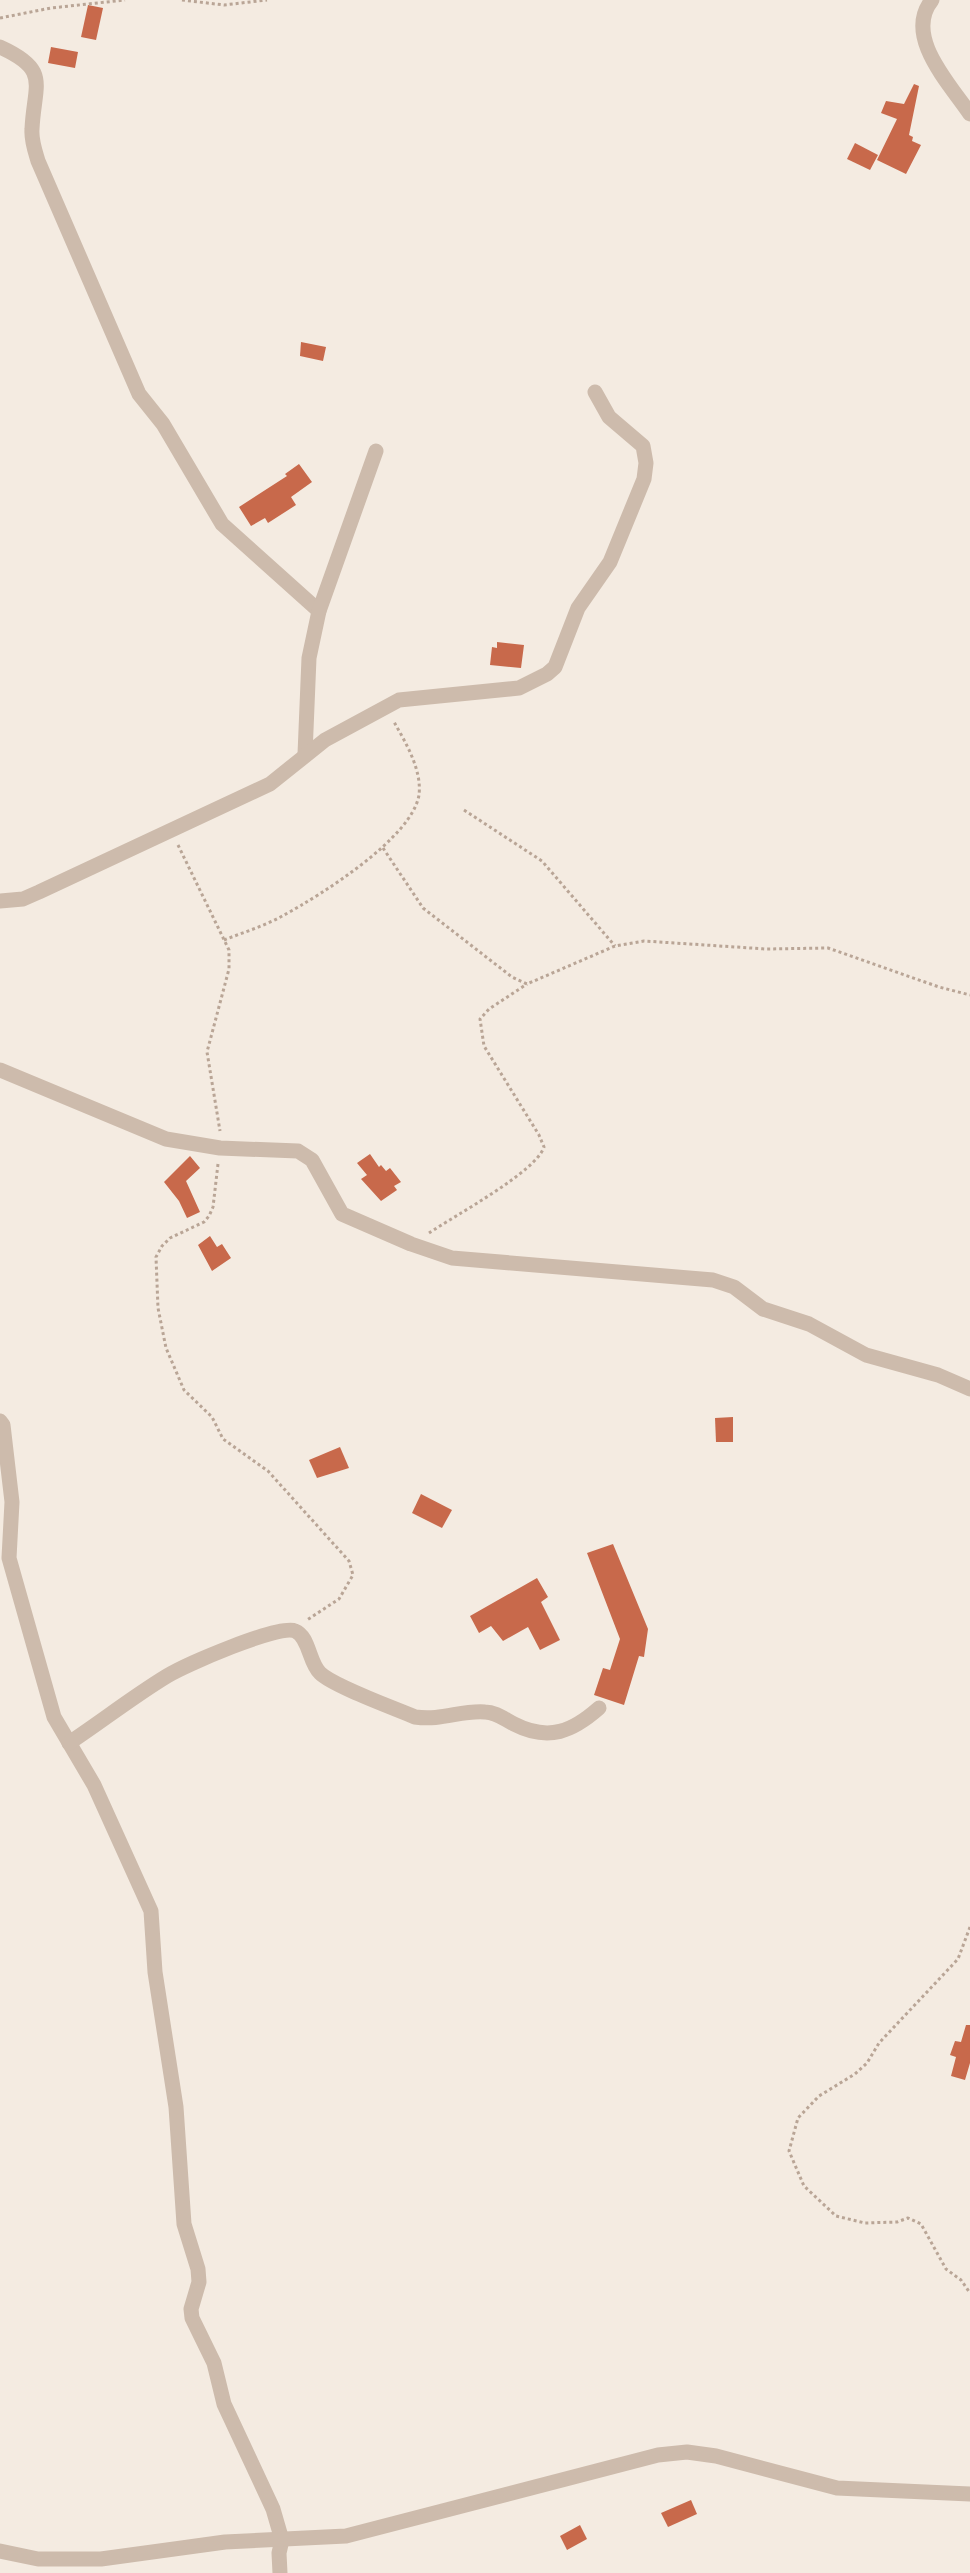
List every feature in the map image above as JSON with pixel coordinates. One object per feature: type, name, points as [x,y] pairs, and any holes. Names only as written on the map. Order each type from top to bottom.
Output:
[{"type":"street","points":[[932,0],[922,19],[928,51],[970,114]]},
{"type":"street","points":[[0,47],[22,58],[32,67],[38,79],[32,131],[38,161],[139,394],[163,424],[222,524],[319,611]]},
{"type":"street","points":[[0,901],[23,899],[270,784],[286,774],[305,754],[386,706],[418,697],[519,688],[539,681],[555,666],[578,608],[618,547],[644,479],[646,463],[643,446],[609,417],[595,392]]},
{"type":"street","points":[[305,754],[309,658],[319,611],[376,451]]},
{"type":"street","points":[[0,1070],[166,1139],[221,1148],[289,1149],[308,1155],[342,1214],[411,1244],[452,1258],[713,1280],[734,1287],[763,1309],[809,1324],[866,1355],[938,1375],[970,1389]]},
{"type":"street","points":[[0,1420],[3,1425],[12,1502],[9,1558],[54,1717],[94,1785],[151,1911],[155,1972],[177,2107],[184,2224],[198,2269],[199,2282],[191,2309],[192,2318],[214,2363],[224,2404],[267,2492],[282,2540],[279,2553],[280,2573]]},
{"type":"street","points":[[69,1743],[176,1672],[265,1634],[289,1629],[297,1631],[313,1664],[325,1678],[415,1717],[429,1719],[485,1712],[496,1713],[517,1726],[551,1733],[565,1732],[579,1726],[599,1708]]},
{"type":"street","points":[[0,2552],[38,2559],[101,2559],[225,2542],[346,2536],[658,2455],[687,2452],[716,2456],[837,2488],[970,2494]]},
{"type":"path","points":[[0,18],[51,8],[125,0]]},
{"type":"path","points":[[182,0],[224,5],[267,0]]},
{"type":"path","points":[[224,940],[284,915],[382,848],[407,822],[419,791],[414,762],[386,706]]},
{"type":"path","points":[[464,810],[542,861],[615,946]]},
{"type":"path","points":[[176,826],[181,853],[229,950],[229,969],[207,1052],[221,1148],[213,1207],[204,1222],[170,1238],[156,1257],[158,1308],[166,1348],[184,1390],[212,1417],[223,1440],[268,1471],[349,1561],[353,1575],[339,1599],[312,1615],[297,1631]]},
{"type":"path","points":[[382,848],[423,908],[512,977],[527,984]]},
{"type":"path","points":[[411,1244],[522,1172],[541,1156],[544,1147],[539,1136],[484,1046],[481,1035],[480,1019],[489,1009],[527,984],[615,946],[644,941],[766,949],[828,948],[939,987],[970,995]]},
{"type":"path","points":[[970,1927],[958,1959],[879,2043],[867,2063],[855,2074],[819,2096],[798,2118],[789,2151],[804,2186],[836,2216],[865,2223],[897,2222],[908,2218],[921,2224],[946,2269],[961,2280],[970,2293]]},
{"type":"building","points":[[88,5],[103,8],[96,40],[81,37]]},
{"type":"building","points":[[51,47],[78,52],[75,68],[48,63]]},
{"type":"building","points":[[914,84],[919,86],[909,135],[913,137],[912,141],[921,145],[906,174],[877,160],[897,119],[881,113],[886,101],[904,104]]},
{"type":"building","points":[[855,143],[878,155],[870,170],[847,159]]},
{"type":"building","points":[[301,342],[326,347],[323,361],[300,356]]},
{"type":"building","points":[[299,464],[312,482],[291,497],[296,505],[268,523],[265,518],[251,526],[239,507],[287,476],[285,474]]},
{"type":"building","points":[[497,642],[524,645],[521,668],[490,665],[492,647],[497,648]]},
{"type":"building","points":[[370,1154],[379,1167],[381,1165],[386,1171],[390,1168],[401,1182],[394,1186],[397,1190],[381,1201],[361,1179],[367,1175],[357,1163]]},
{"type":"building","points":[[190,1156],[200,1168],[186,1181],[200,1212],[187,1218],[179,1201],[164,1182]]},
{"type":"building","points":[[210,1236],[217,1247],[222,1244],[231,1258],[212,1271],[198,1245]]},
{"type":"building","points":[[733,1417],[733,1442],[716,1442],[715,1418]]},
{"type":"building","points":[[340,1447],[349,1468],[317,1478],[309,1460]]},
{"type":"building","points":[[421,1494],[452,1510],[442,1528],[412,1513]]},
{"type":"building","points":[[613,1544],[648,1629],[644,1657],[639,1656],[624,1705],[594,1695],[603,1668],[610,1670],[620,1639],[587,1553]]},
{"type":"building","points":[[537,1578],[548,1597],[541,1602],[560,1640],[540,1650],[528,1627],[503,1641],[491,1626],[479,1633],[470,1616]]},
{"type":"building","points":[[966,2025],[970,2025],[970,2063],[965,2080],[951,2076],[956,2057],[950,2055],[955,2041],[961,2042]]},
{"type":"building","points":[[691,2500],[697,2514],[668,2527],[661,2513]]},
{"type":"building","points":[[580,2525],[587,2539],[567,2550],[560,2536]]}]
